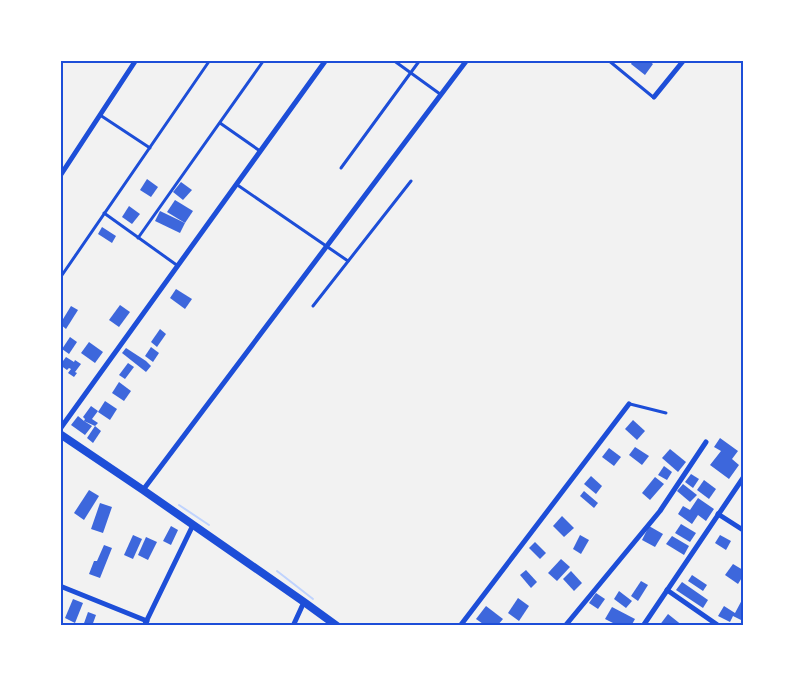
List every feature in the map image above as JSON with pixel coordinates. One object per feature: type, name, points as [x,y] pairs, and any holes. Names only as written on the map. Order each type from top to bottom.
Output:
[{"type":"main road","points":[[60,434],[337,626]]},
{"type":"street","points":[[60,176],[136,60]]},
{"type":"street","points":[[60,429],[326,60]]},
{"type":"street","points":[[143,490],[467,60]]},
{"type":"street","points":[[654,98],[684,60]]},
{"type":"street","points":[[460,626],[628,404]]},
{"type":"street","points":[[566,626],[660,511],[706,442]]},
{"type":"street","points":[[643,626],[743,478]]},
{"type":"street","points":[[718,514],[743,530]]},
{"type":"street","points":[[60,586],[145,623],[193,525]]},
{"type":"street","points":[[667,590],[719,626]]},
{"type":"street","points":[[293,626],[304,602]]},
{"type":"lane","points":[[60,278],[210,60]]},
{"type":"lane","points":[[138,238],[264,60]]},
{"type":"lane","points":[[393,60],[441,95]]},
{"type":"lane","points":[[341,168],[420,60]]},
{"type":"lane","points":[[608,60],[654,98]]},
{"type":"lane","points":[[100,115],[150,148]]},
{"type":"lane","points":[[220,123],[260,151]]},
{"type":"lane","points":[[313,306],[411,180]]},
{"type":"lane","points":[[236,184],[348,261]]},
{"type":"lane","points":[[104,213],[178,266]]},
{"type":"lane","points":[[628,404],[666,412]]},
{"type":"building","points":[[633,60],[641,60],[645,63],[648,60],[653,64],[645,75],[631,64]]},
{"type":"building","points":[[147,179],[158,187],[151,197],[140,190]]},
{"type":"building","points":[[181,182],[192,190],[183,200],[173,192]]},
{"type":"building","points":[[175,200],[193,211],[185,223],[167,212]]},
{"type":"building","points":[[129,206],[140,214],[132,224],[122,217]]},
{"type":"building","points":[[160,211],[185,223],[180,233],[155,221]]},
{"type":"building","points":[[102,227],[116,236],[112,243],[98,234]]},
{"type":"building","points":[[176,289],[192,299],[185,309],[170,298]]},
{"type":"building","points":[[120,305],[130,312],[119,327],[109,320]]},
{"type":"building","points":[[71,306],[78,310],[66,329],[60,324]]},
{"type":"building","points":[[160,329],[166,334],[157,347],[151,342]]},
{"type":"building","points":[[70,337],[77,342],[69,354],[62,349]]},
{"type":"building","points":[[89,342],[103,352],[95,363],[81,353]]},
{"type":"building","points":[[151,347],[159,353],[153,362],[145,356]]},
{"type":"building","points":[[126,348],[151,366],[146,372],[122,353]]},
{"type":"building","points":[[66,357],[81,364],[74,377],[68,373],[71,369],[67,370],[60,365]]},
{"type":"building","points":[[128,363],[134,367],[125,379],[119,375]]},
{"type":"building","points":[[119,382],[131,391],[124,401],[112,393]]},
{"type":"building","points":[[105,401],[117,409],[110,420],[98,412]]},
{"type":"building","points":[[91,406],[98,411],[92,419],[98,423],[95,426],[84,421],[83,417]]},
{"type":"building","points":[[78,416],[92,426],[85,435],[71,425]]},
{"type":"building","points":[[633,420],[645,431],[637,440],[625,429]]},
{"type":"building","points":[[95,426],[101,431],[93,443],[87,438]]},
{"type":"building","points":[[720,438],[738,451],[732,459],[739,465],[729,479],[710,465],[721,451],[714,447]]},
{"type":"building","points":[[635,447],[649,456],[642,465],[629,455]]},
{"type":"building","points":[[609,448],[621,457],[614,466],[602,457]]},
{"type":"building","points":[[670,449],[686,462],[678,472],[662,458]]},
{"type":"building","points":[[664,466],[672,472],[667,480],[658,475]]},
{"type":"building","points":[[691,474],[699,479],[693,488],[685,482]]},
{"type":"building","points":[[591,476],[602,486],[596,494],[584,484]]},
{"type":"building","points":[[655,477],[664,484],[650,500],[642,493]]},
{"type":"building","points":[[704,480],[716,489],[709,499],[697,490]]},
{"type":"building","points":[[683,484],[697,495],[690,502],[677,491]]},
{"type":"building","points":[[89,490],[99,496],[84,520],[74,513]]},
{"type":"building","points":[[584,491],[598,503],[594,508],[580,496]]},
{"type":"building","points":[[698,498],[714,509],[706,521],[698,515],[692,524],[678,514],[683,506],[690,510]]},
{"type":"building","points":[[100,503],[112,507],[103,533],[91,529]]},
{"type":"building","points":[[562,516],[574,528],[564,537],[553,526]]},
{"type":"building","points":[[681,524],[696,533],[690,542],[675,533]]},
{"type":"building","points":[[171,526],[178,530],[171,545],[163,541]]},
{"type":"building","points":[[649,526],[663,534],[655,547],[642,540]]},
{"type":"building","points":[[133,535],[142,539],[133,559],[124,555]]},
{"type":"building","points":[[580,535],[589,540],[581,554],[573,549]]},
{"type":"building","points":[[720,535],[731,541],[726,550],[715,543]]},
{"type":"building","points":[[672,536],[689,546],[684,555],[666,544]]},
{"type":"building","points":[[146,537],[157,542],[148,560],[138,555]]},
{"type":"building","points":[[535,542],[546,553],[540,559],[529,548]]},
{"type":"building","points":[[104,545],[112,548],[100,578],[89,574]]},
{"type":"building","points":[[561,559],[570,567],[557,581],[548,573]]},
{"type":"building","points":[[733,564],[743,570],[743,576],[738,584],[725,575]]},
{"type":"building","points":[[526,570],[537,582],[531,588],[520,575]]},
{"type":"building","points":[[571,571],[582,583],[574,591],[563,579]]},
{"type":"building","points":[[692,575],[707,585],[703,591],[688,581]]},
{"type":"building","points":[[641,581],[648,585],[638,601],[631,596]]},
{"type":"building","points":[[682,582],[708,600],[703,608],[676,590]]},
{"type":"building","points":[[619,591],[632,601],[626,608],[614,599]]},
{"type":"building","points":[[596,593],[605,599],[598,609],[589,603]]},
{"type":"building","points":[[518,598],[529,606],[519,621],[508,613]]},
{"type":"building","points":[[743,598],[743,621],[733,616],[730,622],[718,616],[724,606],[735,613]]},
{"type":"building","points":[[73,599],[83,603],[75,623],[65,618]]},
{"type":"building","points":[[486,606],[503,619],[497,626],[486,626],[476,619]]},
{"type":"building","points":[[612,607],[635,619],[631,626],[619,626],[605,619]]},
{"type":"building","points":[[88,612],[96,615],[92,626],[83,626]]},
{"type":"building","points":[[668,614],[683,626],[659,626]]},
{"type":"waterway","points":[[179,505],[209,525]]},
{"type":"waterway","points":[[277,571],[313,599]]}]
